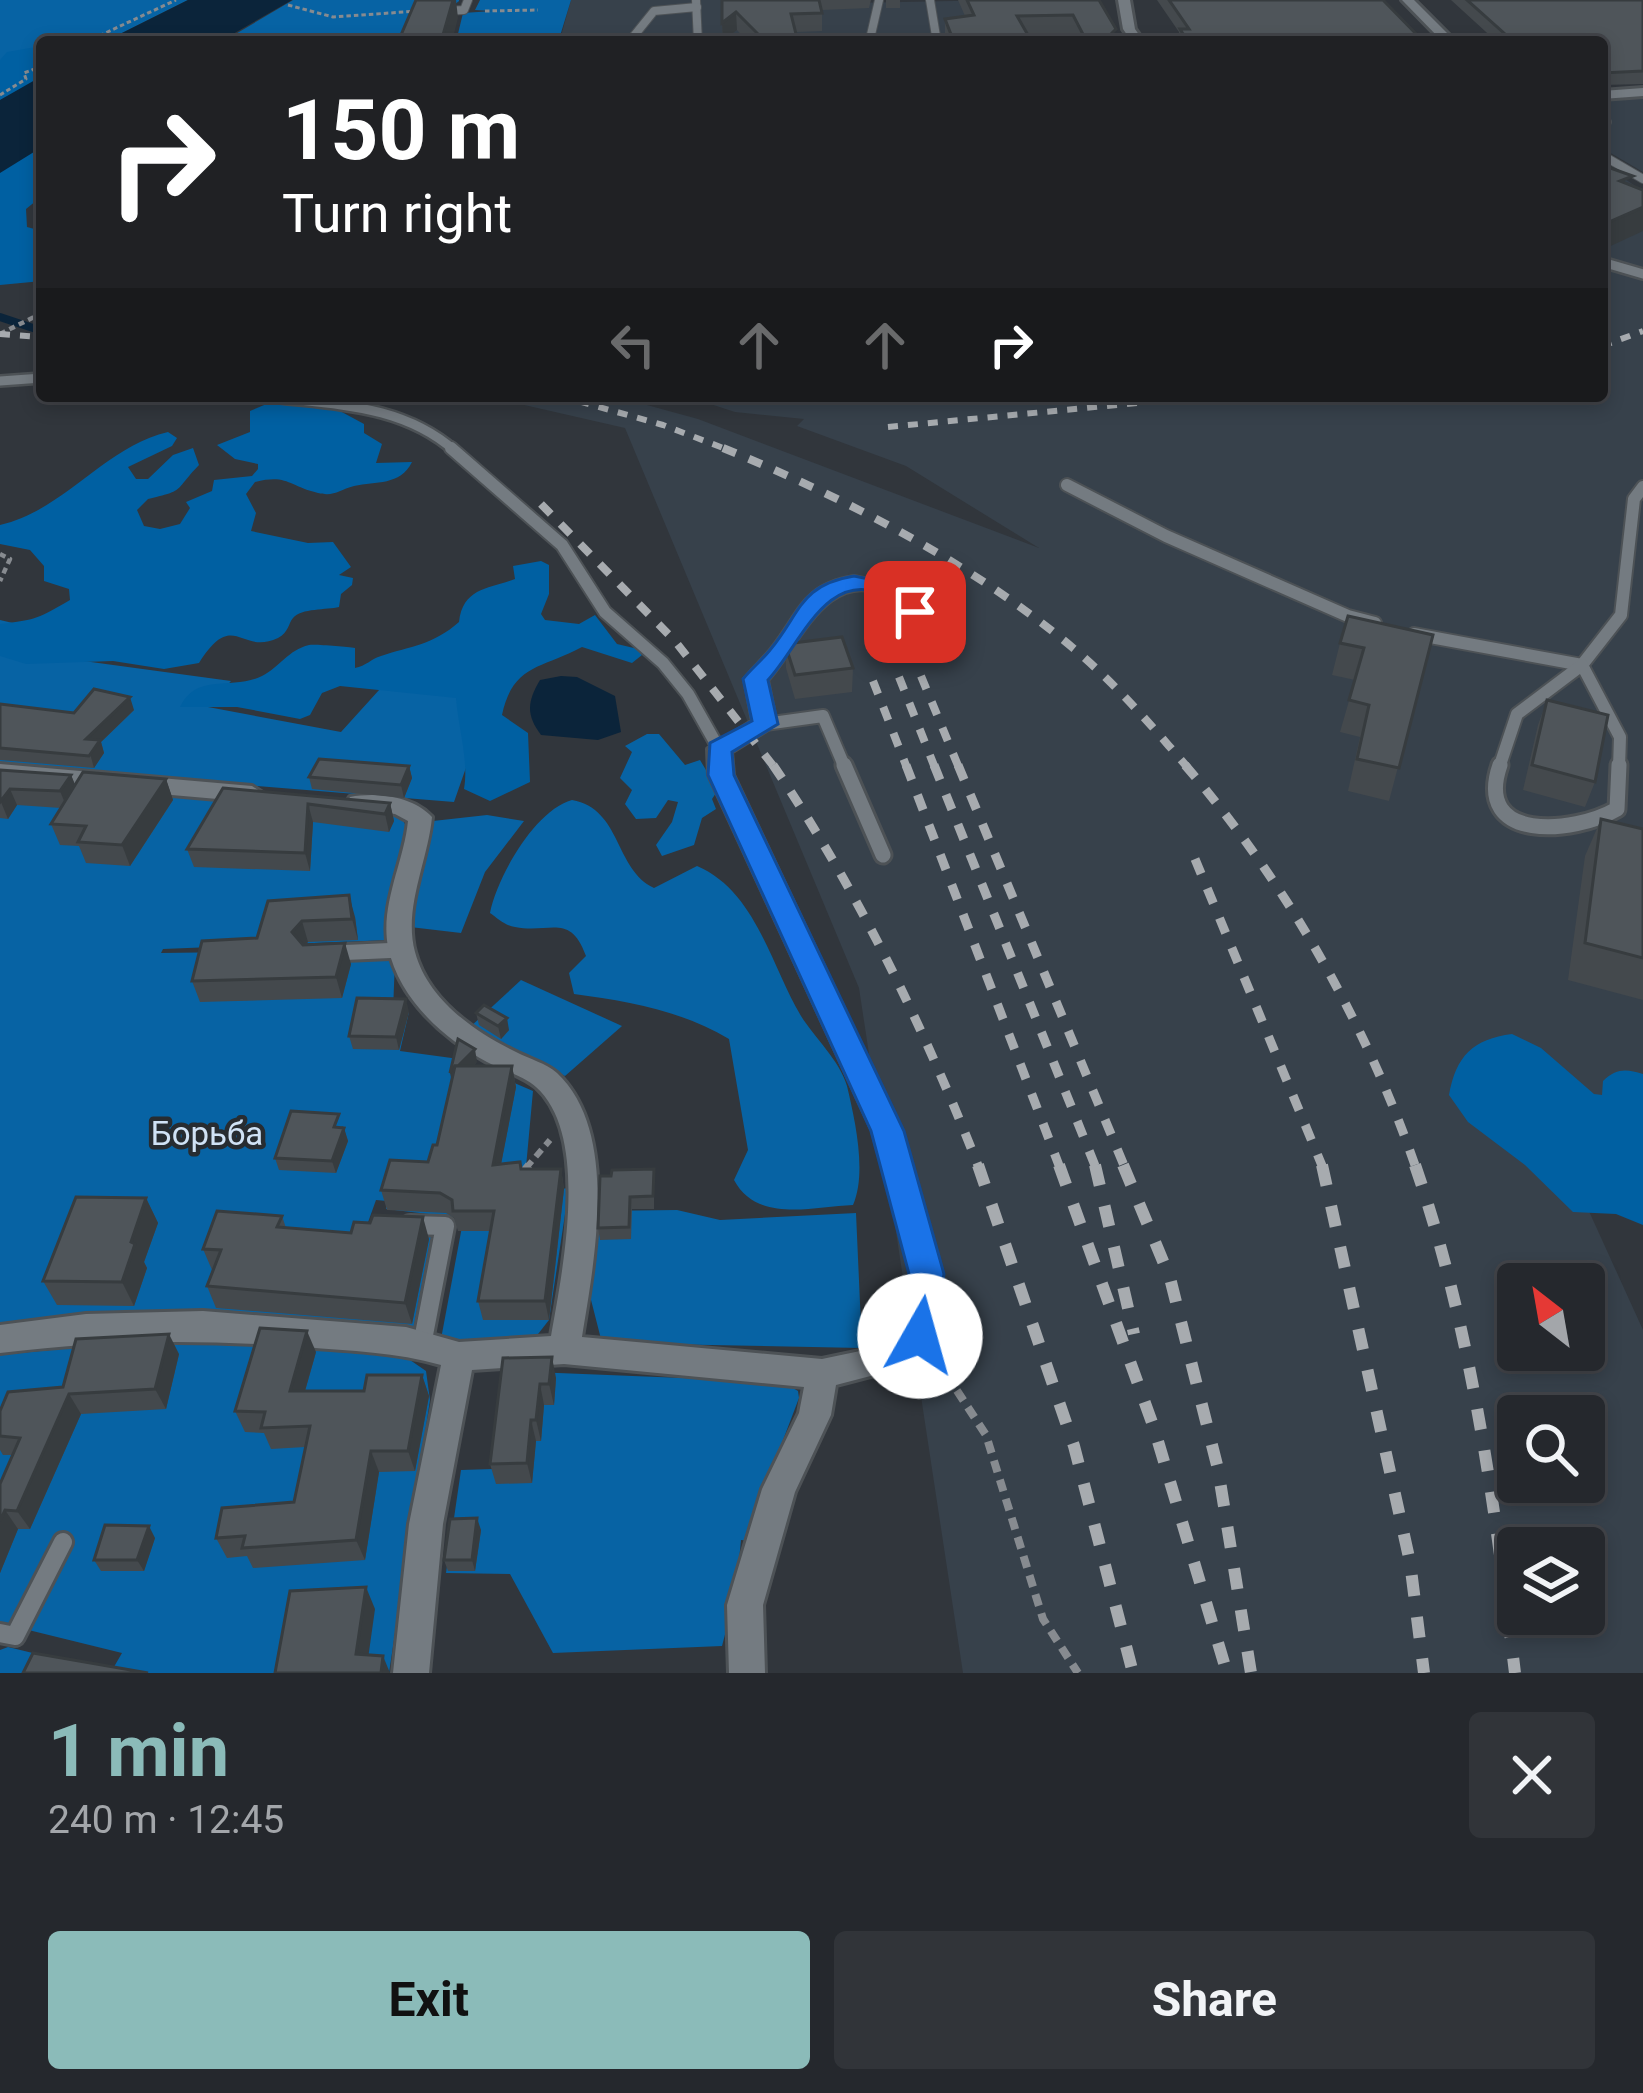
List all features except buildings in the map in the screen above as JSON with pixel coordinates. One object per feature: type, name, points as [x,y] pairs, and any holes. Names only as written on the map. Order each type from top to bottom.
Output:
[{"type":"street","points":[[1124,0],[1134,36]]},
{"type":"street","points":[[1408,0],[1444,36]]},
{"type":"street","points":[[1608,95],[1643,92]]},
{"type":"street","points":[[0,1339],[86,1328],[203,1324],[422,1345],[459,1356],[564,1350],[821,1374],[872,1363],[920,1336],[927,1274],[887,1131],[721,775],[719,749],[765,724],[756,679],[782,652],[812,603],[836,586],[854,583],[896,591],[934,634]]},
{"type":"street","points":[[0,772],[282,796]]},
{"type":"street","points":[[329,800],[400,806],[419,817],[400,918],[401,950],[440,1014],[476,1044],[549,1081],[572,1124],[583,1213],[564,1350]]},
{"type":"street","points":[[411,1673],[426,1524],[459,1356]]},
{"type":"street","points":[[747,1673],[745,1605],[778,1489],[815,1415],[821,1374]]},
{"type":"lane","points":[[434,11],[464,10],[468,0]]},
{"type":"lane","points":[[871,36],[879,0]]},
{"type":"lane","points":[[930,0],[936,36]]},
{"type":"lane","points":[[634,36],[654,11],[696,3],[698,36]]},
{"type":"lane","points":[[1608,159],[1643,179]]},
{"type":"lane","points":[[1608,264],[1643,274]]},
{"type":"lane","points":[[0,381],[36,378]]},
{"type":"lane","points":[[309,402],[410,418],[438,436],[562,545],[605,612],[663,663],[688,694],[719,749]]},
{"type":"lane","points":[[1067,485],[1166,536],[1348,616],[1438,640],[1582,665]]},
{"type":"lane","points":[[1582,665],[1620,737],[1617,808],[1592,824],[1548,830],[1519,822],[1502,808],[1493,784],[1517,714],[1582,665],[1621,615],[1634,499],[1643,487]]},
{"type":"lane","points":[[765,724],[823,716],[883,855]]},
{"type":"lane","points":[[310,953],[401,950]]},
{"type":"lane","points":[[380,1223],[445,1226],[422,1345]]},
{"type":"lane","points":[[0,1633],[15,1636],[63,1542]]},
{"type":"path","points":[[99,36],[176,0]]},
{"type":"path","points":[[288,5],[333,16],[434,11]]},
{"type":"path","points":[[475,11],[538,10]]},
{"type":"path","points":[[0,94],[36,69]]},
{"type":"path","points":[[0,334],[36,316]]},
{"type":"path","points":[[0,554],[10,559],[0,581]]},
{"type":"path","points":[[510,1176],[528,1169],[543,1145],[572,1124]]},
{"type":"path","points":[[920,1336],[986,1435],[1043,1618],[1078,1673]]},
{"type":"shaded area","points":[[188,0],[292,0],[229,36],[116,36]]},
{"type":"shaded area","points":[[571,0],[731,0],[743,5],[1004,0],[1038,24],[1088,36],[561,36]]},
{"type":"shaded area","points":[[36,47],[36,81],[0,100],[0,60],[7,52]]},
{"type":"shaded area","points":[[36,79],[36,151],[0,173],[0,100]]},
{"type":"shaded area","points":[[1643,97],[1643,172],[1608,152],[1608,100]]},
{"type":"shaded area","points":[[36,146],[36,201],[26,209],[27,227],[36,229],[36,282],[0,285],[0,170]]},
{"type":"shaded area","points":[[1608,168],[1643,191],[1643,1136],[1527,1075],[1643,1330],[1643,1673],[963,1673],[859,988],[625,428],[511,402],[636,402],[698,419],[1039,548],[906,466],[797,426],[804,419],[735,412],[704,402],[1608,402]]},
{"type":"shaded area","points":[[271,402],[288,402],[340,411],[364,424],[364,433],[382,444],[376,463],[412,462],[394,479],[332,494],[275,479],[255,482],[246,494],[256,513],[251,531],[308,543],[333,542],[351,567],[339,575],[353,578],[341,594],[339,607],[297,615],[282,636],[265,642],[221,638],[199,663],[164,669],[113,661],[26,664],[0,656],[0,624],[37,617],[70,600],[69,589],[44,581],[44,566],[30,550],[0,544],[0,525],[45,506],[124,451],[168,432],[177,438],[172,446],[128,467],[136,479],[148,479],[173,455],[193,448],[199,465],[181,485],[148,499],[137,510],[144,526],[160,529],[180,524],[190,508],[186,502],[212,491],[214,480],[252,476],[258,469],[258,464],[235,459],[217,445],[250,432],[250,411]]},
{"type":"shaded area","points":[[541,561],[549,565],[549,594],[541,614],[545,620],[579,624],[595,615],[617,644],[638,649],[642,655],[632,663],[582,647],[521,677],[502,715],[528,733],[530,782],[490,801],[464,789],[456,698],[340,686],[322,693],[310,715],[300,719],[237,707],[180,707],[196,690],[262,676],[309,645],[355,648],[355,668],[431,640],[459,622],[472,596],[515,579],[513,566]]},
{"type":"shaded area","points":[[577,677],[615,696],[621,732],[598,740],[541,735],[531,715],[533,695],[540,680]]},
{"type":"shaded area","points":[[1512,1034],[1541,1048],[1594,1094],[1602,1095],[1603,1081],[1617,1072],[1643,1074],[1643,1225],[1616,1214],[1573,1212],[1525,1165],[1468,1122],[1449,1095],[1456,1070],[1468,1052],[1487,1040]]},
{"type":"green space","points":[[0,0],[188,0],[116,36],[36,36],[36,79],[0,100]]},
{"type":"green space","points":[[293,0],[459,0],[416,36],[232,36]]},
{"type":"green space","points":[[480,0],[571,0],[560,36],[457,36],[463,13],[493,11],[475,10]]},
{"type":"green space","points":[[0,620],[17,624],[10,651],[231,681],[208,707],[341,732],[389,679],[471,683],[476,739],[454,802],[0,765]]},
{"type":"green space","points":[[647,734],[659,734],[685,765],[700,760],[718,790],[712,799],[716,809],[702,818],[694,845],[662,856],[656,845],[672,822],[678,802],[668,800],[656,818],[636,819],[625,804],[632,790],[620,778],[632,752],[625,746]]},
{"type":"green space","name":"Борьба","points":[[0,779],[400,815],[406,826],[389,940],[163,949],[161,953],[304,951],[302,960],[395,960],[393,1011],[409,1012],[400,1051],[459,1059],[533,1091],[526,1167],[510,1173],[454,1217],[386,1209],[387,1201],[376,1200],[362,1239],[432,1233],[413,1331],[158,1312],[0,1324]]},
{"type":"green space","points":[[572,800],[600,815],[631,868],[654,888],[697,866],[734,893],[748,911],[801,1016],[844,1077],[859,1162],[853,1205],[786,1209],[744,1194],[734,1180],[748,1150],[729,1039],[674,1014],[574,994],[569,973],[586,956],[573,934],[566,929],[512,926],[490,913],[520,847],[545,817]]},
{"type":"green space","points":[[487,815],[524,821],[485,872],[461,933],[410,927],[426,832],[433,821]]},
{"type":"green space","points":[[521,980],[622,1026],[565,1076],[469,1028]]},
{"type":"green space","points":[[569,1188],[549,1320],[531,1343],[441,1339],[467,1200]]},
{"type":"green space","points":[[677,1210],[720,1220],[856,1213],[862,1348],[602,1343],[589,1292],[597,1211]]},
{"type":"green space","points":[[193,1336],[397,1351],[426,1371],[430,1400],[389,1673],[0,1673],[0,1650],[8,1647],[111,1672],[122,1653],[0,1623],[0,1355]]},
{"type":"green space","points":[[506,1371],[783,1382],[798,1391],[753,1541],[741,1540],[736,1592],[722,1646],[553,1653],[510,1574],[446,1573],[461,1470],[493,1469]]},
{"type":"waterway","points":[[0,317],[36,329]]},
{"type":"railway","points":[[1608,344],[1643,331]]},
{"type":"railway","points":[[0,334],[36,337]]},
{"type":"railway","points":[[581,402],[731,451]]},
{"type":"railway","points":[[888,427],[1148,402]]},
{"type":"railway","points":[[723,448],[861,511],[993,588],[1089,662],[1188,768]]},
{"type":"railway","points":[[541,504],[675,641],[775,768]]},
{"type":"railway","points":[[921,676],[959,768]]},
{"type":"railway","points":[[899,677],[935,768]]},
{"type":"railway","points":[[873,681],[907,768]]},
{"type":"railway","points":[[906,765],[1060,1168]]},
{"type":"railway","points":[[934,765],[1095,1166]]},
{"type":"railway","points":[[958,765],[1125,1168]]},
{"type":"railway","points":[[1185,765],[1257,857],[1320,956],[1373,1060],[1416,1167]]},
{"type":"railway","points":[[775,768],[887,961],[979,1168]]},
{"type":"railway","points":[[1195,859],[1322,1166]]},
{"type":"railway","points":[[978,1165],[1074,1446],[1133,1673]]},
{"type":"railway","points":[[1059,1165],[1154,1428],[1227,1673]]},
{"type":"railway","points":[[1123,1165],[1170,1278],[1218,1469],[1251,1673]]},
{"type":"railway","points":[[1095,1166],[1134,1334]]},
{"type":"railway","points":[[1322,1166],[1410,1562],[1424,1673]]},
{"type":"railway","points":[[1416,1167],[1466,1353],[1515,1673]]},
{"type":"route","points":[[915,612],[896,591],[854,583],[836,586],[812,603],[782,652],[756,679],[765,724],[719,749],[721,775],[887,1131],[927,1274],[920,1336]]}]
